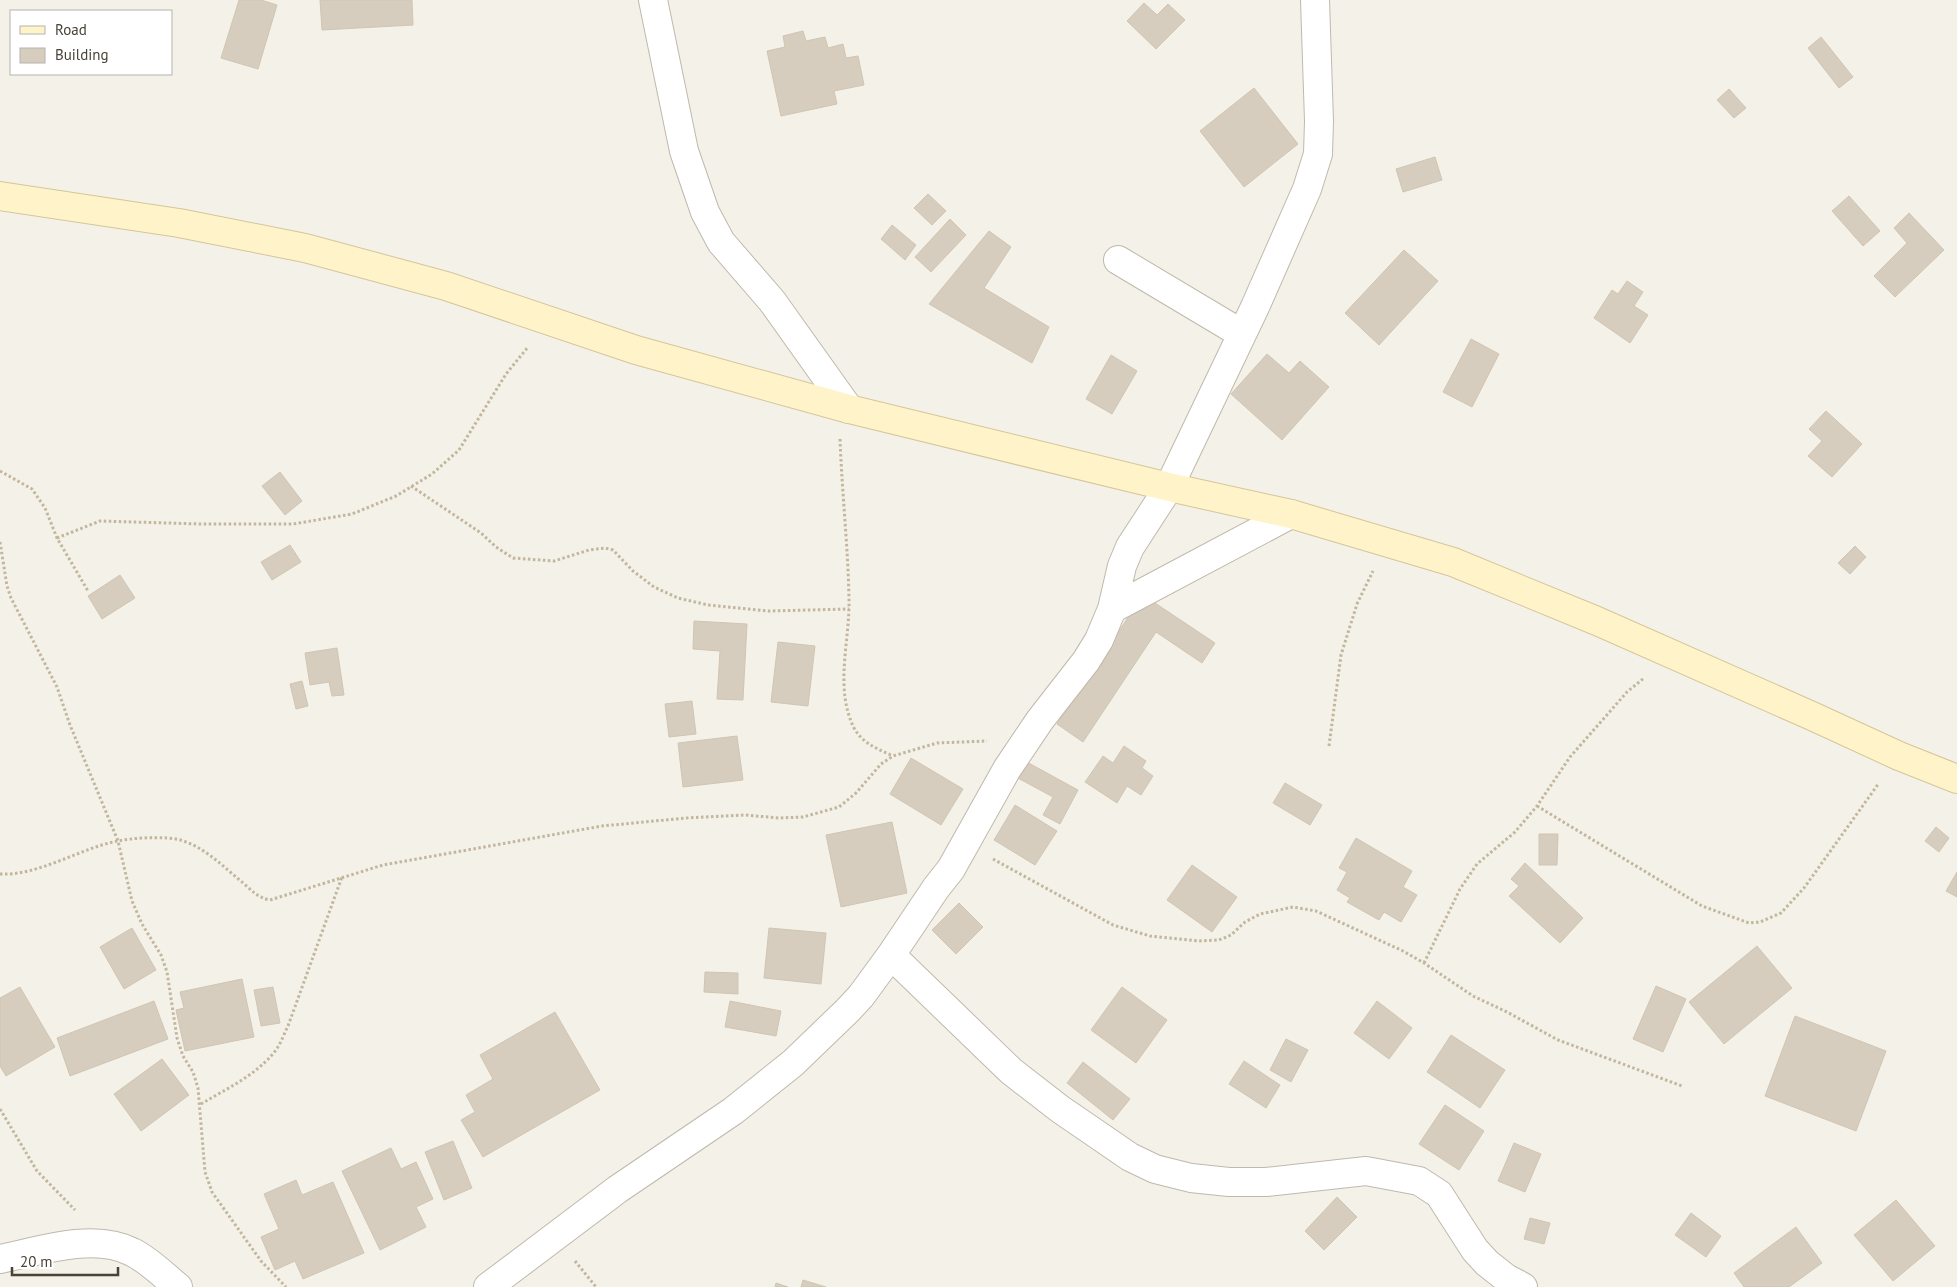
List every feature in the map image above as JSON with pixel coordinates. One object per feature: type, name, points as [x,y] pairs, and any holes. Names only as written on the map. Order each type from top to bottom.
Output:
[{"type":"main road","points":[[0,196],[179,223],[305,248],[446,286],[636,350],[844,408],[1169,487],[1291,514],[1453,562],[1674,654],[1899,756],[1957,778]]},
{"type":"street","points":[[653,0],[684,150],[705,212],[721,242],[772,301],[794,330],[844,408]]},
{"type":"street","points":[[488,1287],[618,1189],[685,1141],[733,1111],[793,1063],[847,1011],[891,955],[951,869],[1007,769],[1025,741],[1086,661],[1099,640],[1112,608],[1122,566],[1130,547],[1169,487],[1242,334],[1307,189],[1318,154],[1319,120],[1315,0]]},
{"type":"street","points":[[1118,260],[1242,334]]},
{"type":"street","points":[[1112,608],[1291,514]]},
{"type":"street","points":[[891,955],[1011,1071],[1130,1157],[1155,1169],[1190,1178],[1229,1182],[1266,1182],[1366,1171],[1419,1181],[1440,1194],[1475,1250],[1506,1278],[1523,1287]]},
{"type":"street","points":[[0,1259],[93,1243],[116,1245],[131,1251],[147,1261],[178,1287]]},
{"type":"path","points":[[57,538],[100,522],[293,524],[352,514],[396,496],[432,474],[459,450],[506,374],[548,320]]},
{"type":"path","points":[[844,408],[842,487],[850,608],[844,667],[846,701],[854,728],[868,744],[893,756]]},
{"type":"path","points":[[0,471],[32,490],[45,508],[57,538],[88,591]]},
{"type":"path","points":[[411,486],[481,533],[496,548],[513,558],[554,561],[590,550],[605,548],[613,550],[633,571],[654,587],[678,598],[708,605],[769,611],[850,608]]},
{"type":"path","points":[[0,542],[7,586],[11,598],[57,688],[70,726],[118,840],[132,900],[142,924],[161,955],[167,972],[177,1038],[183,1056],[196,1080],[207,1182],[260,1261],[286,1287]]},
{"type":"path","points":[[1329,746],[1341,655],[1358,604],[1387,543]]},
{"type":"path","points":[[1424,963],[1460,889],[1477,864],[1515,832],[1538,806],[1570,757],[1627,692],[1674,654]]},
{"type":"path","points":[[0,874],[30,870],[118,840],[167,838],[188,843],[204,851],[263,899],[270,900],[383,865],[602,826],[686,818],[745,815],[779,818],[803,817],[840,807],[856,793],[881,764],[893,756],[937,743],[1025,741]]},
{"type":"path","points":[[1538,806],[1702,906],[1749,923],[1760,922],[1781,913],[1804,888],[1899,756]]},
{"type":"path","points":[[966,844],[1113,924],[1150,936],[1198,941],[1218,940],[1231,935],[1245,922],[1260,914],[1293,907],[1316,911],[1402,951],[1424,963],[1473,996],[1558,1040],[1682,1086]]},
{"type":"path","points":[[200,1104],[237,1083],[266,1062],[277,1049],[288,1026],[342,877]]},
{"type":"path","points":[[0,1109],[38,1171],[76,1212]]},
{"type":"building","points":[[239,0],[261,0],[277,5],[258,69],[221,58]]},
{"type":"building","points":[[320,0],[412,0],[413,25],[322,30]]},
{"type":"building","points":[[1144,3],[1157,15],[1168,4],[1185,20],[1156,49],[1127,21]]},
{"type":"building","points":[[803,31],[806,41],[825,37],[828,48],[843,44],[846,58],[858,56],[864,85],[834,91],[837,104],[781,116],[767,51],[785,47],[783,36]]},
{"type":"building","points":[[1821,37],[1853,77],[1839,88],[1808,48]]},
{"type":"building","points":[[1254,88],[1298,144],[1244,187],[1200,131]]},
{"type":"building","points":[[1729,89],[1746,108],[1734,118],[1717,100]]},
{"type":"building","points":[[1435,157],[1442,180],[1403,192],[1396,169]]},
{"type":"building","points":[[928,194],[946,211],[932,225],[914,208]]},
{"type":"building","points":[[1849,196],[1880,231],[1863,246],[1832,211]]},
{"type":"building","points":[[1909,213],[1944,250],[1895,297],[1874,276],[1907,243],[1894,228]]},
{"type":"building","points":[[950,219],[966,235],[931,272],[915,257]]},
{"type":"building","points":[[892,225],[916,245],[905,260],[881,239]]},
{"type":"building","points":[[989,231],[1011,247],[984,288],[1049,327],[1032,363],[929,304]]},
{"type":"building","points":[[1404,250],[1438,281],[1379,345],[1345,313]]},
{"type":"building","points":[[1627,281],[1643,292],[1634,306],[1648,315],[1630,343],[1594,318],[1612,290],[1618,294]]},
{"type":"building","points":[[1471,339],[1499,354],[1472,407],[1443,392]]},
{"type":"building","points":[[1267,354],[1289,373],[1300,361],[1329,387],[1282,440],[1231,394]]},
{"type":"building","points":[[1111,355],[1137,371],[1112,414],[1086,399]]},
{"type":"building","points":[[1826,411],[1862,444],[1832,477],[1808,456],[1822,441],[1809,429]]},
{"type":"building","points":[[280,472],[302,501],[285,515],[262,486]]},
{"type":"building","points":[[290,545],[301,562],[272,580],[261,562]]},
{"type":"building","points":[[1855,546],[1866,557],[1850,574],[1838,563]]},
{"type":"building","points":[[120,575],[135,598],[102,619],[88,596]]},
{"type":"building","points":[[1143,595],[1215,643],[1202,663],[1156,632],[1083,742],[1057,724]]},
{"type":"building","points":[[694,621],[747,624],[743,700],[717,699],[720,651],[693,649]]},
{"type":"building","points":[[778,642],[815,646],[808,706],[771,702]]},
{"type":"building","points":[[337,648],[344,695],[332,696],[329,682],[310,685],[305,653]]},
{"type":"building","points":[[302,681],[308,706],[296,709],[290,684]]},
{"type":"building","points":[[692,701],[696,734],[669,737],[665,704]]},
{"type":"building","points":[[737,736],[743,780],[683,787],[678,743]]},
{"type":"building","points":[[1124,746],[1146,761],[1142,768],[1153,776],[1141,795],[1127,786],[1117,803],[1085,782],[1103,756],[1113,763]]},
{"type":"building","points":[[911,758],[963,789],[941,825],[890,794]]},
{"type":"building","points":[[1025,761],[1078,790],[1060,824],[1043,815],[1053,797],[1016,777]]},
{"type":"building","points":[[1285,783],[1322,805],[1310,825],[1273,803]]},
{"type":"building","points":[[1015,805],[1057,831],[1035,865],[994,840]]},
{"type":"building","points":[[892,822],[907,893],[841,907],[826,835]]},
{"type":"building","points":[[1936,827],[1949,838],[1939,852],[1925,841]]},
{"type":"building","points":[[1539,834],[1558,834],[1557,865],[1539,865]]},
{"type":"building","points":[[1356,838],[1412,871],[1403,887],[1417,895],[1401,922],[1384,912],[1379,920],[1347,902],[1350,898],[1337,890],[1347,872],[1339,868]]},
{"type":"building","points":[[1525,863],[1583,918],[1560,943],[1509,896],[1519,886],[1511,879]]},
{"type":"building","points":[[1192,865],[1237,897],[1212,932],[1167,900]]},
{"type":"building","points":[[1957,872],[1957,897],[1946,891]]},
{"type":"building","points":[[959,903],[983,927],[956,954],[932,930]]},
{"type":"building","points":[[132,928],[156,970],[124,989],[100,947]]},
{"type":"building","points":[[769,928],[826,933],[821,984],[764,978]]},
{"type":"building","points":[[1757,946],[1792,988],[1724,1044],[1689,1002]]},
{"type":"building","points":[[705,972],[738,973],[738,994],[704,992]]},
{"type":"building","points":[[242,979],[254,1037],[185,1051],[176,1010],[184,1008],[180,992]]},
{"type":"building","points":[[1656,986],[1686,999],[1663,1052],[1633,1039]]},
{"type":"building","points":[[20,987],[55,1047],[6,1076],[0,1066],[0,998]]},
{"type":"building","points":[[273,987],[280,1023],[261,1026],[254,990]]},
{"type":"building","points":[[1122,987],[1167,1020],[1136,1063],[1091,1030]]},
{"type":"building","points":[[154,1001],[168,1039],[70,1076],[57,1038]]},
{"type":"building","points":[[730,1001],[781,1011],[776,1036],[725,1027]]},
{"type":"building","points":[[1377,1001],[1412,1028],[1389,1059],[1354,1033]]},
{"type":"building","points":[[555,1012],[600,1090],[483,1157],[461,1120],[475,1112],[466,1095],[493,1079],[480,1055]]},
{"type":"building","points":[[1795,1016],[1886,1051],[1856,1131],[1765,1096]]},
{"type":"building","points":[[1451,1035],[1505,1070],[1480,1108],[1427,1072]]},
{"type":"building","points":[[1286,1039],[1308,1050],[1291,1082],[1270,1070]]},
{"type":"building","points":[[162,1059],[189,1095],[141,1131],[114,1094]]},
{"type":"building","points":[[1244,1061],[1280,1085],[1266,1108],[1229,1084]]},
{"type":"building","points":[[1083,1062],[1130,1099],[1113,1120],[1067,1083]]},
{"type":"building","points":[[1445,1105],[1484,1131],[1459,1170],[1419,1144]]},
{"type":"building","points":[[453,1141],[472,1188],[444,1200],[425,1152]]},
{"type":"building","points":[[1514,1143],[1541,1154],[1525,1192],[1498,1181]]},
{"type":"building","points":[[391,1148],[401,1169],[416,1162],[433,1199],[416,1207],[426,1227],[380,1250],[342,1171]]},
{"type":"building","points":[[296,1180],[302,1195],[333,1182],[364,1253],[303,1279],[295,1261],[275,1270],[261,1237],[279,1229],[264,1194]]},
{"type":"building","points":[[1337,1197],[1357,1217],[1324,1250],[1305,1231]]},
{"type":"building","points":[[1896,1200],[1935,1246],[1893,1281],[1854,1235]]},
{"type":"building","points":[[1691,1213],[1721,1236],[1706,1257],[1675,1235]]},
{"type":"building","points":[[1530,1218],[1550,1223],[1544,1244],[1524,1239]]},
{"type":"building","points":[[1796,1227],[1822,1263],[1789,1287],[1744,1287],[1734,1273]]},
{"type":"building","points":[[803,1280],[826,1287],[801,1287]]},
{"type":"building","points":[[776,1283],[788,1287],[775,1287]]}]
